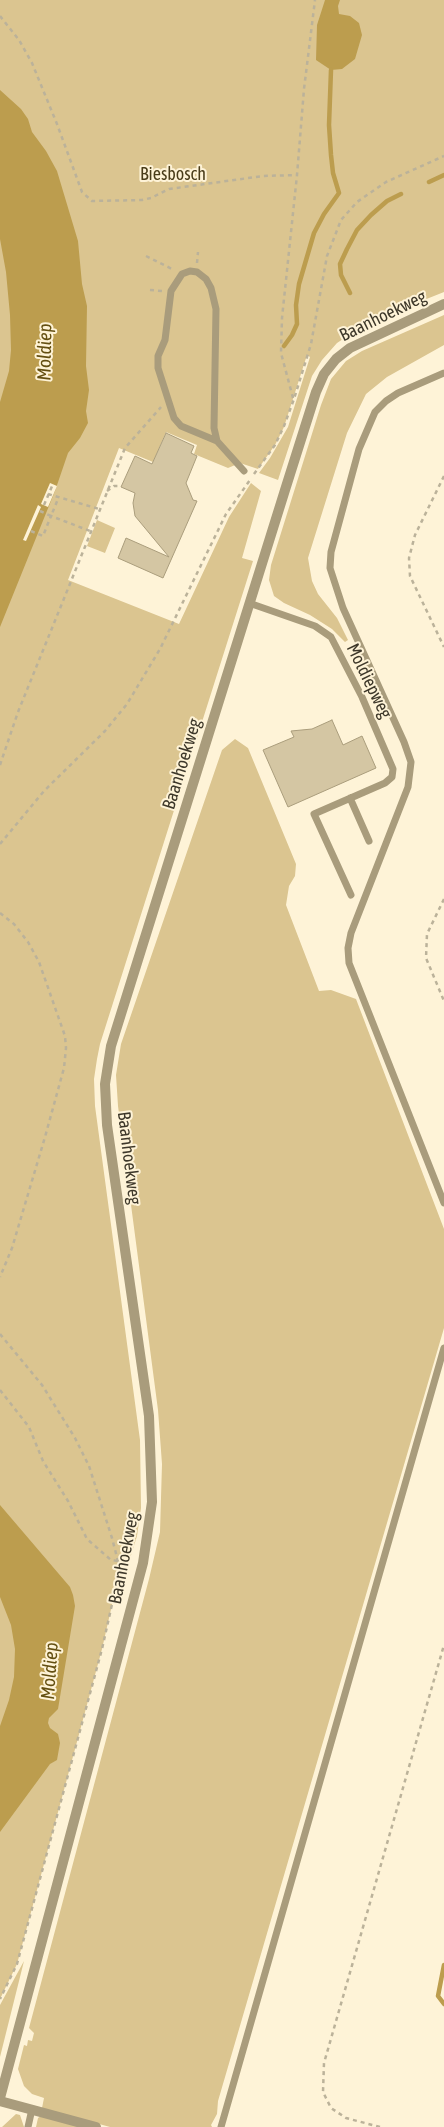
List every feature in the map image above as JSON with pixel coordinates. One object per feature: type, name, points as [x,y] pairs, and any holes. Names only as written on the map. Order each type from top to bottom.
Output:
[{"type":"street","name":"Baanhoekweg","points":[[0,2100],[143,1563],[152,1502],[149,1416],[107,1125],[105,1084],[116,1028],[295,456],[324,374],[336,359],[350,348],[444,304]]},
{"type":"street","points":[[0,2100],[96,2127]]},
{"type":"lane","points":[[217,441],[214,428],[216,309],[211,288],[206,279],[197,272],[190,271],[182,274],[171,291],[165,340],[158,356],[158,368],[174,418],[181,426],[217,441],[244,471]]},
{"type":"lane","points":[[444,373],[398,394],[386,401],[375,412],[359,449],[331,552],[330,568],[343,608],[404,742],[411,762],[408,787],[351,933],[348,948],[349,963],[444,1203]]},
{"type":"lane","name":"Moldiepweg","points":[[249,603],[315,626],[331,637],[362,697],[393,769],[392,776],[385,783],[314,814],[351,895]]},
{"type":"lane","points":[[350,798],[369,841]]},
{"type":"lane","points":[[221,2127],[444,1348]]},
{"type":"lane","points":[[28,2127],[32,2109]]},
{"type":"path","points":[[294,399],[281,353],[282,318],[304,89],[316,0]]},
{"type":"path","points":[[0,16],[20,40],[32,63],[58,124],[82,192],[92,201],[142,200],[151,198],[169,189],[264,176],[297,175]]},
{"type":"path","points":[[0,844],[44,791],[105,731],[127,704],[160,649],[226,514],[275,446],[294,399],[311,344],[327,256],[341,220],[357,202],[386,182],[444,156]]},
{"type":"path","points":[[146,256],[182,274]]},
{"type":"path","points":[[0,765],[18,712],[125,448],[168,399]]},
{"type":"path","points":[[444,476],[415,535],[409,558],[410,576],[444,647]]},
{"type":"path","points":[[44,505],[53,484]]},
{"type":"path","points":[[106,492],[110,488],[118,486]]},
{"type":"path","points":[[48,494],[99,509]]},
{"type":"path","points":[[31,531],[42,536],[59,498]]},
{"type":"path","points":[[40,511],[90,531]]},
{"type":"path","points":[[444,899],[427,934],[426,958],[444,1001]]},
{"type":"path","points":[[0,913],[14,924],[28,942],[39,962],[65,1036],[66,1048],[64,1068],[45,1137],[12,1248],[0,1277]]},
{"type":"path","points":[[0,1334],[42,1385],[75,1438],[89,1466],[118,1561],[119,1573],[102,1649],[17,1964],[0,1999]]},
{"type":"path","points":[[0,1390],[29,1427],[43,1461],[68,1500],[87,1539],[111,1560],[118,1561]]},
{"type":"path","points":[[380,2127],[346,2118],[331,2108],[323,2092],[324,2063],[444,1645]]},
{"type":"green space","name":"Biesbosch","points":[[0,0],[444,0],[444,292],[379,318],[337,343],[322,360],[312,376],[278,480],[259,473],[288,427],[310,357],[307,355],[284,427],[275,445],[258,469],[240,463],[228,468],[194,454],[197,445],[166,432],[153,462],[119,448],[68,580],[179,624],[229,517],[251,483],[261,491],[242,558],[253,561],[100,1044],[97,1059],[94,1079],[95,1106],[140,1440],[141,1508],[137,1536],[127,1568],[119,1574],[102,1649],[17,1964],[0,1999]]},
{"type":"green space","points":[[444,315],[444,345],[387,377],[366,394],[347,433],[308,558],[312,581],[318,594],[337,618],[348,640],[345,642],[332,629],[274,596],[269,580],[271,565],[321,405],[331,379],[346,361],[362,351]]},
{"type":"green space","points":[[97,520],[115,528],[105,553],[87,546]]},
{"type":"green space","points":[[235,739],[248,748],[296,864],[295,876],[289,886],[286,905],[319,991],[331,990],[356,999],[444,1229],[444,1328],[218,2101],[217,2114],[211,2125],[212,2127],[110,2127],[42,2108],[44,2098],[32,2094],[24,2086],[18,2069],[24,2045],[27,2046],[28,2040],[32,2041],[34,2033],[29,2028],[160,1532],[162,1464],[158,1410],[118,1106],[116,1075],[121,1044],[222,750]]},
{"type":"green space","points":[[24,1961],[0,2057],[0,2005]]},
{"type":"green space","points":[[16,2114],[20,2115],[24,2127],[2,2127]]},
{"type":"green space","points":[[41,2116],[80,2127],[36,2127],[38,2118]]},
{"type":"water","points":[[325,0],[340,0],[338,6],[339,14],[350,16],[359,23],[362,35],[355,59],[342,69],[331,70],[316,60],[317,25]]},
{"type":"water","name":"Moldiep","points":[[0,90],[21,109],[28,119],[32,132],[46,151],[57,171],[78,241],[82,284],[87,306],[86,366],[89,390],[86,411],[88,423],[80,438],[68,453],[55,491],[0,627],[0,402],[9,371],[11,350],[6,272],[0,239]]},
{"type":"water","name":"Moldiep","points":[[0,1505],[70,1587],[75,1606],[58,1709],[49,1718],[48,1723],[50,1728],[58,1734],[60,1743],[57,1760],[50,1764],[0,1832],[0,1726],[9,1700],[14,1677],[15,1649],[11,1625],[0,1597]]},
{"type":"pier","points":[[50,483],[57,486],[48,507],[41,504]]},
{"type":"pier","points":[[38,505],[41,507],[26,541],[23,540]]},
{"type":"building","points":[[166,433],[194,446],[191,453],[197,456],[186,483],[193,500],[197,501],[163,578],[118,558],[126,538],[169,557],[135,516],[133,503],[135,493],[121,487],[135,456],[152,464]]},
{"type":"building","points":[[332,720],[343,745],[362,736],[376,768],[288,807],[263,750],[294,737],[291,731],[312,729]]},
{"type":"waterway","points":[[284,346],[297,324],[296,305],[299,284],[314,233],[324,214],[339,193],[333,173],[329,125],[331,70]]},
{"type":"waterway","points":[[429,182],[444,175]]},
{"type":"waterway","points":[[350,293],[341,275],[340,264],[347,249],[357,230],[371,215],[387,201],[401,194]]},
{"type":"waterway","points":[[444,1965],[438,1996],[444,2004]]}]
